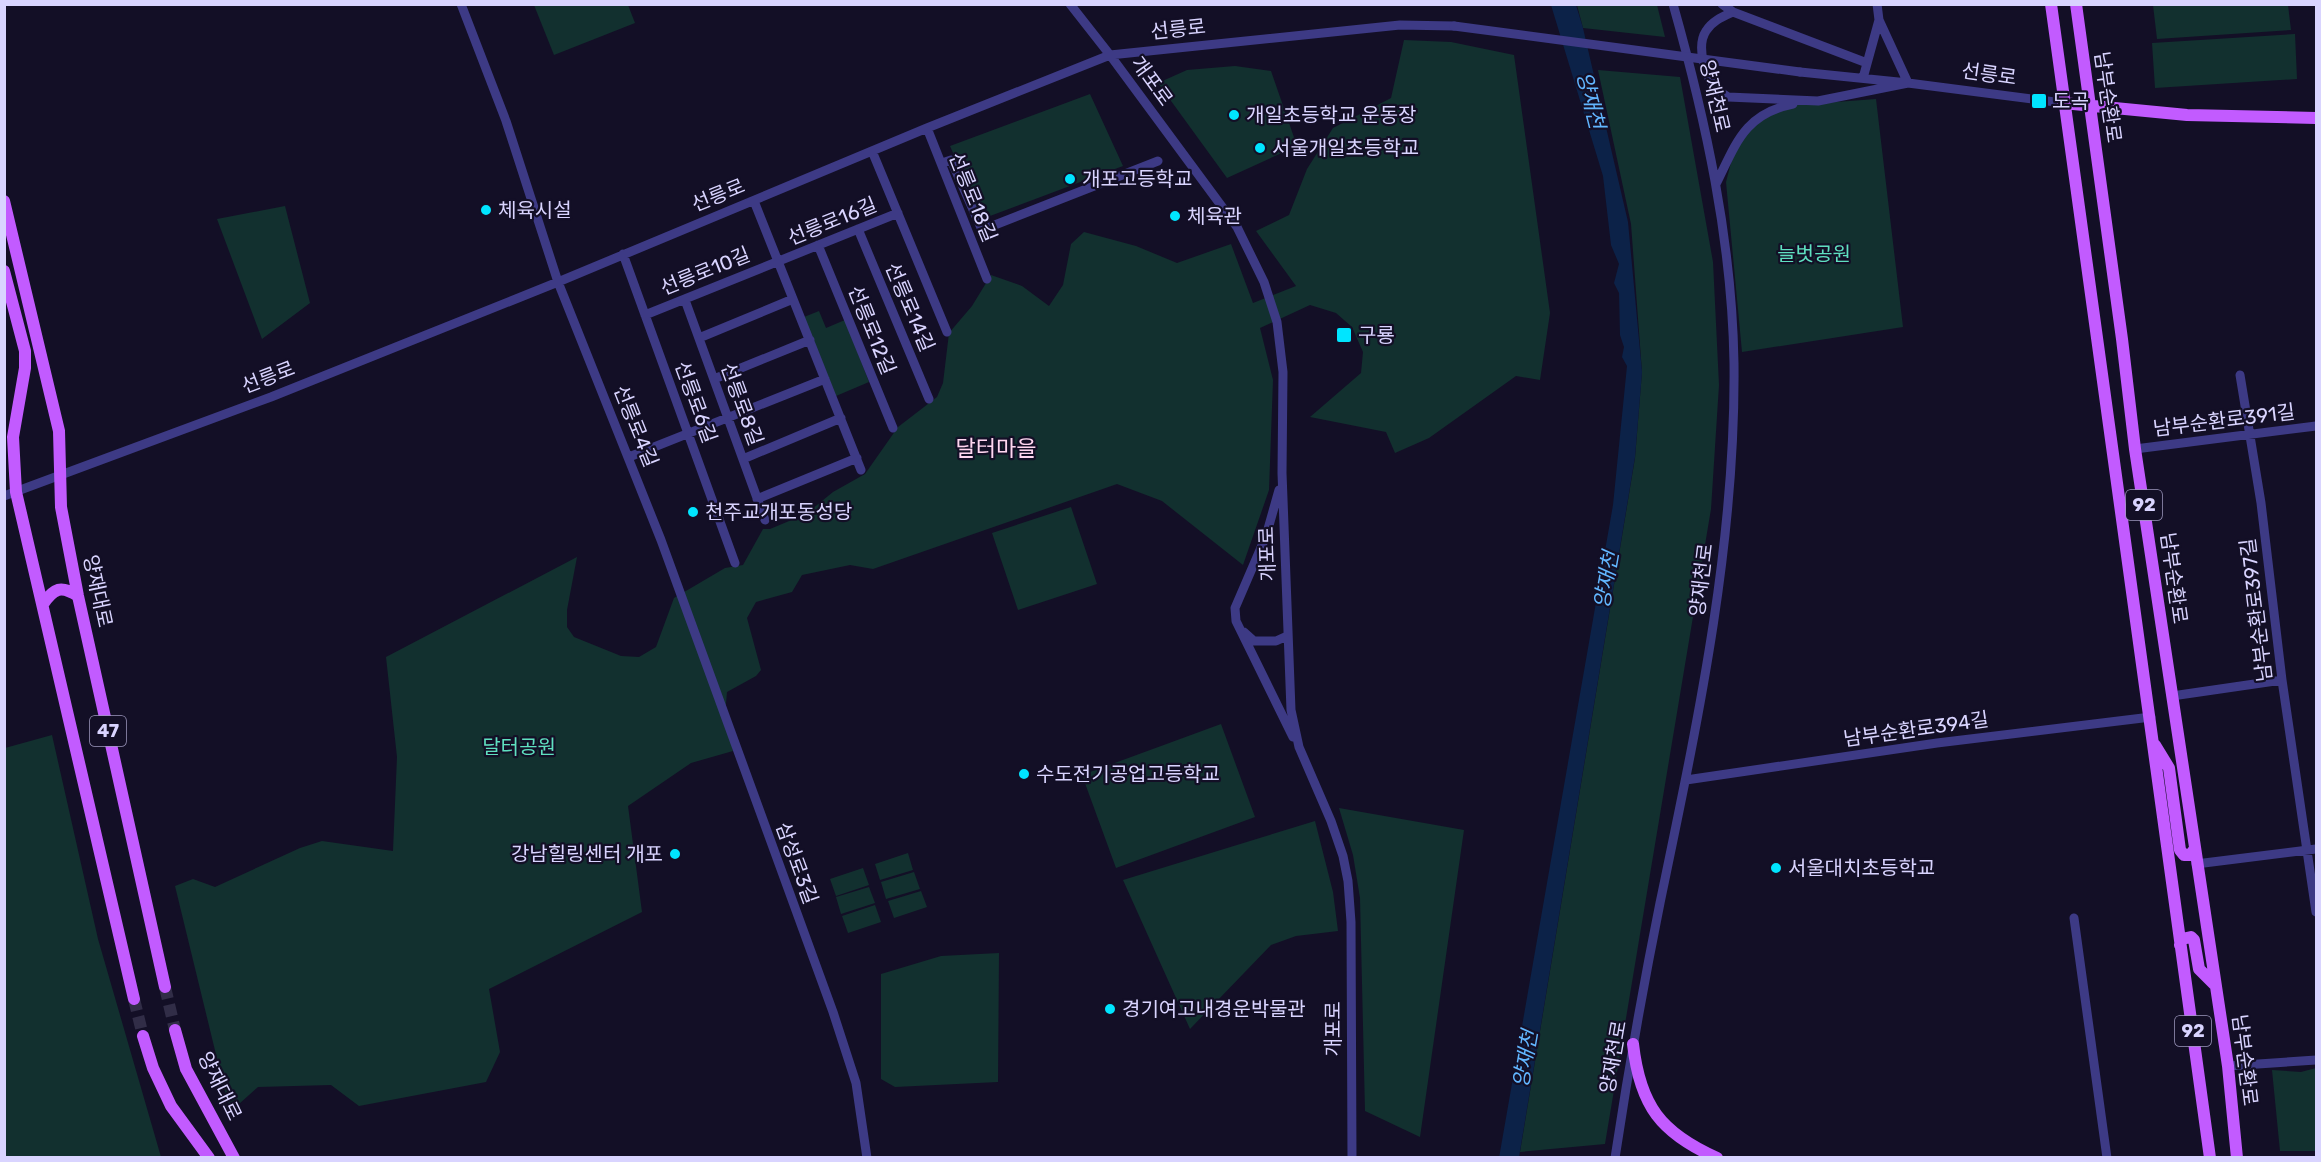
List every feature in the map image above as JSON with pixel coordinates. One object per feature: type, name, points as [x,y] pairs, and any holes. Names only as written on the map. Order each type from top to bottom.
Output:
[{"type":"main road","name":"92","points":[[2051,4],[2210,1158]]},
{"type":"main road","name":"남부순환로","points":[[2076,4],[2135,448],[2228,1066],[2237,1158]]},
{"type":"main road","name":"선릉로","points":[[2063,103],[2187,115],[2316,118]]},
{"type":"main road","name":"양재대로","points":[[4,201],[59,431],[62,474],[61,507],[78,596],[165,987]]},
{"type":"main road","name":"47","points":[[4,271],[25,351],[25,368],[13,437],[10,494],[43,604],[134,999]]},
{"type":"main road","points":[[43,604],[50,593],[59,589],[69,590],[78,596]]},
{"type":"main road","points":[[2154,744],[2169,768],[2182,853],[2190,855],[2194,850]]},
{"type":"main road","points":[[2181,945],[2182,939],[2186,937],[2194,940],[2199,969],[2215,984]]},
{"type":"main road","name":"양재대로","points":[[175,1030],[186,1069],[234,1158]]},
{"type":"main road","points":[[143,1036],[153,1068],[171,1106],[209,1158]]},
{"type":"main road","points":[[1633,1044],[1636,1073],[1655,1114],[1668,1130],[1681,1140],[1717,1158]]},
{"type":"street","name":"선릉로4길","points":[[461,4],[506,121],[558,282],[629,457],[677,584]]},
{"type":"street","name":"개포로","points":[[1070,4],[1237,228],[1264,282],[1277,322],[1283,372],[1282,473],[1291,710],[1299,747],[1331,821],[1343,856],[1348,881],[1351,922],[1352,1158]]},
{"type":"street","name":"양재천로","points":[[1615,1158],[1633,1044],[1686,780],[1713,629],[1727,519],[1733,447],[1733,332],[1721,212],[1706,133],[1673,4]]},
{"type":"street","points":[[1722,4],[1733,12],[1867,63]]},
{"type":"street","points":[[1716,184],[1742,134],[1755,120],[1772,110],[1804,102],[1869,92],[1908,82],[1879,20],[1877,4]]},
{"type":"street","points":[[1733,12],[1716,20],[1705,32],[1701,46],[1710,80],[1728,97],[1804,102]]},
{"type":"street","points":[[1863,78],[1879,20]]},
{"type":"street","name":"선릉로","points":[[10,494],[270,397],[558,282],[927,128],[1110,55],[1400,25],[1455,26],[1800,72],[1908,82],[2063,103]]},
{"type":"street","name":"선릉로18길","points":[[927,128],[987,279]]},
{"type":"street","name":"선릉로16길","points":[[872,151],[947,332]]},
{"type":"street","points":[[945,162],[951,160],[982,230],[1158,161]]},
{"type":"street","name":"선릉로10길","points":[[754,201],[861,470]]},
{"type":"street","name":"선릉로16길","points":[[778,261],[898,213]]},
{"type":"street","name":"선릉로14길","points":[[858,229],[929,399]]},
{"type":"street","name":"선릉로12길","points":[[818,245],[893,428]]},
{"type":"street","name":"선릉로6길","points":[[623,254],[735,563]]},
{"type":"street","name":"선릉로10길","points":[[645,315],[778,261]]},
{"type":"street","points":[[699,338],[793,299]]},
{"type":"street","name":"선릉로8길","points":[[685,300],[765,520]]},
{"type":"street","points":[[714,379],[810,339]]},
{"type":"street","name":"남부순환로397길","points":[[2240,375],[2261,504],[2282,680],[2312,849],[2316,912]]},
{"type":"street","points":[[629,457],[825,379]]},
{"type":"street","points":[[742,459],[841,418]]},
{"type":"street","name":"남부순환로391길","points":[[2135,448],[2251,436],[2316,426]]},
{"type":"street","points":[[757,499],[857,458]]},
{"type":"street","points":[[1282,473],[1275,511],[1235,608],[1236,621],[1299,747]]},
{"type":"street","name":"삼성로3길","points":[[677,584],[841,1034],[856,1083],[867,1158]]},
{"type":"street","points":[[1240,629],[1254,641],[1276,641],[1287,636]]},
{"type":"street","points":[[2172,696],[2282,680]]},
{"type":"street","name":"남부순환로394길","points":[[1686,780],[1937,743],[2151,717]]},
{"type":"street","points":[[2196,864],[2312,849]]},
{"type":"street","points":[[2074,918],[2107,1158]]},
{"type":"street","points":[[2228,1066],[2316,1060]]},
{"type":"green space","points":[[534,5],[628,5],[635,23],[554,55]]},
{"type":"green space","points":[[1577,5],[1657,5],[1665,37],[1583,28]]},
{"type":"green space","points":[[2153,5],[2288,5],[2291,30],[2157,39]]},
{"type":"green space","points":[[2295,34],[2297,79],[2155,88],[2152,43]]},
{"type":"green space","name":"달터공원","points":[[1404,40],[1451,42],[1514,55],[1550,313],[1540,380],[1516,376],[1429,438],[1395,453],[1386,432],[1310,417],[1361,373],[1363,352],[1352,327],[1336,313],[1310,305],[1260,328],[1273,380],[1269,490],[1243,565],[1162,501],[1117,484],[873,569],[850,565],[802,575],[792,592],[756,602],[747,618],[761,670],[756,676],[727,692],[725,715],[733,751],[691,763],[628,806],[642,912],[489,989],[500,1052],[486,1082],[359,1106],[331,1085],[258,1087],[230,1112],[175,886],[193,879],[215,887],[300,848],[322,841],[393,851],[397,757],[386,657],[577,557],[567,610],[567,627],[574,637],[621,656],[639,657],[656,647],[674,598],[725,568],[743,565],[763,529],[770,529],[806,514],[833,492],[865,474],[898,427],[937,397],[943,383],[949,333],[972,306],[991,275],[1022,286],[1049,306],[1063,285],[1071,244],[1084,232],[1136,246],[1177,263],[1231,244],[1253,303],[1296,286],[1256,231],[1289,215],[1307,169],[1333,128],[1391,98]]},
{"type":"green space","name":"개일초등학교 운동장","points":[[1235,66],[1271,71],[1297,146],[1227,178],[1158,83],[1187,70]]},
{"type":"green space","points":[[1598,70],[1680,77],[1713,262],[1719,385],[1711,509],[1605,1144],[1520,1152],[1635,458],[1642,372],[1631,224]]},
{"type":"green space","points":[[1090,94],[1123,166],[982,219],[950,146]]},
{"type":"green space","name":"늘벗공원","points":[[1876,99],[1903,327],[1742,352],[1726,182],[1733,155],[1747,128],[1782,106]]},
{"type":"green space","points":[[285,206],[310,303],[262,339],[217,219]]},
{"type":"green space","points":[[819,311],[826,328],[845,320],[869,382],[836,396],[804,317]]},
{"type":"green space","points":[[1071,507],[1097,584],[1018,610],[992,533]]},
{"type":"green space","points":[[1221,724],[1255,817],[1116,868],[1082,775]]},
{"type":"green space","points":[[52,735],[98,939],[161,1157],[5,1157],[5,748]]},
{"type":"green space","points":[[1339,808],[1464,830],[1420,1137],[1365,1111],[1360,898],[1353,855]]},
{"type":"green space","points":[[1315,821],[1333,892],[1338,931],[1296,936],[1271,945],[1190,1029],[1123,880]]},
{"type":"green space","points":[[908,853],[913,870],[880,880],[875,864]]},
{"type":"green space","points":[[863,868],[869,885],[836,896],[830,879]]},
{"type":"green space","points":[[914,872],[920,889],[886,899],[881,882]]},
{"type":"green space","points":[[869,887],[875,903],[841,914],[836,897]]},
{"type":"green space","points":[[921,891],[927,907],[894,918],[888,901]]},
{"type":"green space","points":[[875,905],[881,922],[848,933],[842,916]]},
{"type":"green space","points":[[999,953],[998,1082],[895,1087],[881,1079],[881,974],[941,956]]},
{"type":"green space","points":[[2316,1068],[2316,1151],[2280,1151],[2272,1070],[2301,1072]]},
{"type":"water","name":"양재천","points":[[1551,5],[1576,5],[1583,28],[1628,222],[1642,372],[1635,457],[1519,1157],[1499,1158],[1613,505],[1627,366],[1622,357],[1624,347],[1620,335],[1619,293],[1614,283],[1619,264],[1611,245],[1603,176]]},
{"type":"tunnel","points":[[165,987],[175,1030]]},
{"type":"tunnel","points":[[134,999],[143,1036]]},
{"type":"place","name":"도곡","points":[[2039,101]]},
{"type":"place","name":"개일초등학교 운동장","points":[[1234,115]]},
{"type":"place","name":"서울개일초등학교","points":[[1260,148]]},
{"type":"place","name":"개포고등학교","points":[[1070,179]]},
{"type":"place","name":"체육시설","points":[[486,210]]},
{"type":"place","name":"체육관","points":[[1175,216]]},
{"type":"place","name":"구룡","points":[[1344,335]]},
{"type":"place","name":"천주교개포동성당","points":[[693,512]]},
{"type":"place","name":"수도전기공업고등학교","points":[[1024,774]]},
{"type":"place","name":"강남힐링센터 개포","points":[[675,854]]},
{"type":"place","name":"서울대치초등학교","points":[[1776,868]]},
{"type":"place","name":"경기여고내경운박물관","points":[[1110,1009]]},
{"type":"district","name":"달터마을","points":[[996,448]]}]
